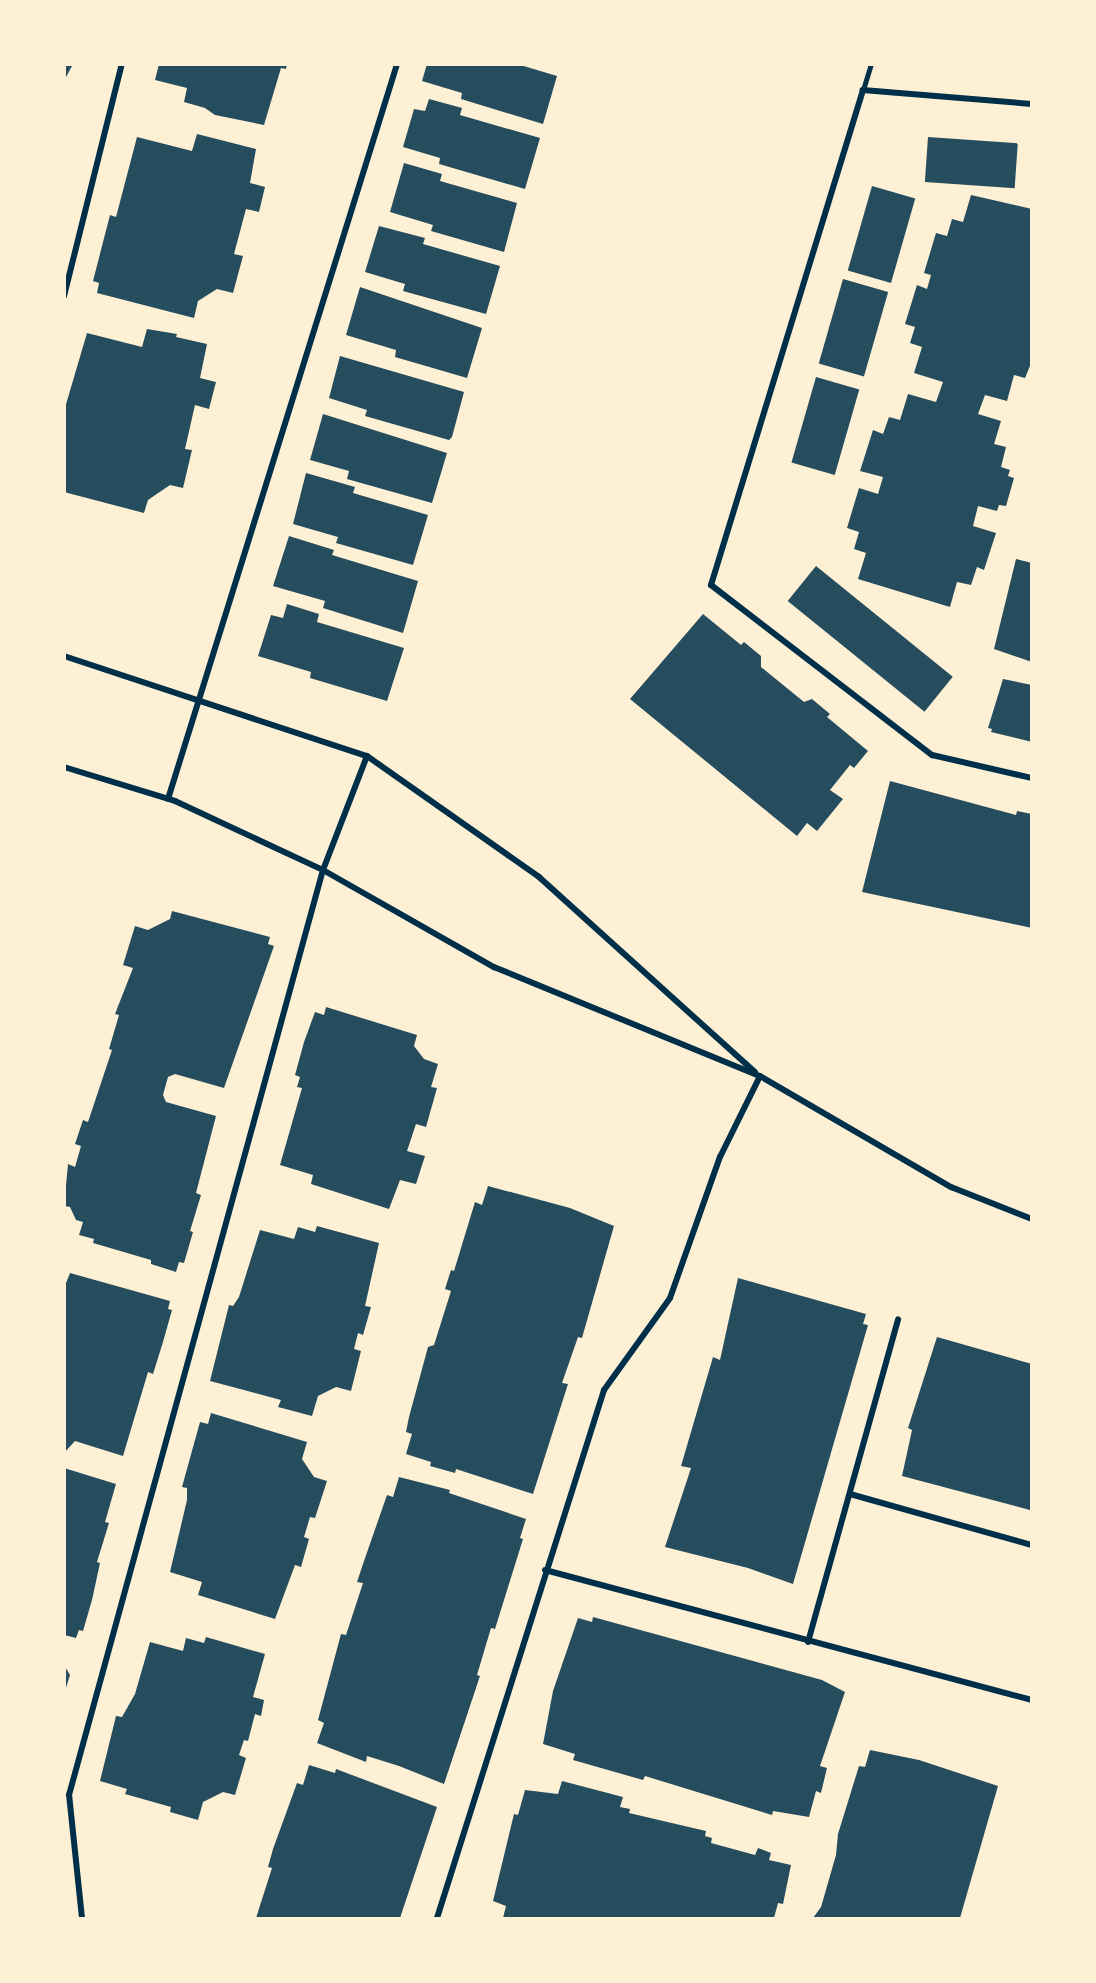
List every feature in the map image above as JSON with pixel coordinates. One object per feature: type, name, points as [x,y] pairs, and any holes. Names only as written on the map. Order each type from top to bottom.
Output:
[{"type":"street","points":[[64,296],[122,64]]},
{"type":"street","points":[[168,799],[397,64]]},
{"type":"street","points":[[1032,104],[863,90],[711,585],[932,755],[1032,778]]},
{"type":"street","points":[[64,657],[200,698],[367,756],[539,878],[760,1076]]},
{"type":"street","points":[[82,1918],[69,1796],[323,870],[367,756]]},
{"type":"street","points":[[64,767],[168,799],[323,870],[494,967],[760,1076],[951,1187],[1032,1219]]},
{"type":"street","points":[[437,1918],[545,1570],[604,1390],[670,1298],[720,1157],[760,1076]]},
{"type":"street","points":[[808,1642],[898,1319]]},
{"type":"street","points":[[850,1494],[1032,1545]]},
{"type":"street","points":[[545,1570],[1032,1700]]},
{"type":"lane","points":[[863,90],[871,64]]},
{"type":"building","points":[[64,64],[73,64],[64,81]]},
{"type":"building","points":[[159,64],[287,64],[286,69],[281,68],[264,125],[215,115],[205,108],[184,102],[187,88],[155,80]]},
{"type":"building","points":[[427,64],[517,64],[557,76],[543,124],[461,99],[462,93],[422,81]]},
{"type":"building","points":[[429,99],[462,108],[460,115],[540,138],[525,189],[439,164],[440,158],[403,147],[414,109],[425,111]]},
{"type":"building","points":[[197,134],[256,149],[250,183],[265,187],[259,212],[246,209],[234,254],[243,256],[233,293],[217,289],[198,301],[194,318],[97,293],[99,283],[93,281],[110,215],[116,217],[137,137],[192,151]]},
{"type":"building","points":[[928,137],[1018,143],[1015,188],[925,182]]},
{"type":"building","points":[[404,163],[442,174],[440,181],[517,203],[504,252],[431,231],[433,225],[390,212]]},
{"type":"building","points":[[872,186],[915,198],[891,283],[848,271]]},
{"type":"building","points":[[971,195],[1032,209],[1032,361],[1025,378],[1014,375],[1007,401],[985,395],[978,414],[1001,421],[994,444],[1006,447],[1001,467],[1010,470],[1008,476],[1014,478],[1006,506],[999,505],[997,511],[978,506],[973,526],[996,533],[984,570],[977,567],[971,585],[957,582],[950,607],[858,579],[866,553],[854,549],[859,532],[847,528],[859,488],[878,494],[883,477],[860,471],[873,430],[883,434],[889,417],[900,420],[908,394],[936,402],[943,382],[914,373],[922,347],[910,343],[915,327],[905,324],[917,285],[927,289],[931,275],[924,273],[936,233],[947,236],[952,219],[963,222]]},
{"type":"building","points":[[379,226],[425,238],[423,244],[500,266],[486,314],[403,291],[405,284],[365,272]]},
{"type":"building","points":[[843,279],[888,292],[864,377],[819,364]]},
{"type":"building","points":[[360,287],[482,328],[467,378],[395,357],[396,350],[346,335]]},
{"type":"building","points":[[147,329],[177,334],[176,337],[207,344],[200,378],[216,382],[209,409],[195,405],[185,449],[192,450],[183,488],[170,485],[148,500],[144,513],[64,492],[64,411],[87,333],[142,347]]},
{"type":"building","points":[[340,356],[464,392],[452,437],[449,440],[365,416],[367,410],[329,398]]},
{"type":"building","points":[[816,377],[859,389],[835,475],[791,463]]},
{"type":"building","points":[[323,414],[447,453],[432,503],[347,479],[349,471],[310,460]]},
{"type":"building","points":[[306,473],[355,487],[353,493],[428,515],[413,565],[336,543],[338,537],[293,524]]},
{"type":"building","points":[[289,536],[334,550],[332,555],[418,581],[403,633],[323,608],[325,601],[273,586]]},
{"type":"building","points":[[1016,559],[1032,563],[1032,662],[994,649]]},
{"type":"building","points":[[816,566],[953,677],[924,712],[788,601]]},
{"type":"building","points":[[287,604],[319,614],[317,622],[404,648],[387,701],[310,678],[311,672],[258,656],[271,615],[283,618]]},
{"type":"building","points":[[703,614],[741,645],[744,642],[761,656],[761,667],[804,702],[812,699],[830,714],[827,717],[868,751],[854,768],[850,765],[830,790],[843,799],[817,831],[807,823],[797,836],[630,699]]},
{"type":"building","points":[[1003,679],[1032,685],[1032,742],[991,732],[992,729],[988,728]]},
{"type":"building","points":[[890,781],[1016,815],[1017,811],[1032,814],[1032,928],[862,892]]},
{"type":"building","points":[[172,911],[270,937],[268,944],[274,946],[224,1088],[175,1074],[168,1077],[163,1095],[166,1102],[216,1116],[196,1193],[201,1195],[190,1231],[193,1232],[184,1263],[179,1262],[176,1272],[151,1264],[151,1260],[93,1243],[94,1239],[79,1235],[83,1222],[76,1220],[70,1207],[64,1206],[68,1164],[75,1167],[81,1146],[75,1144],[83,1120],[88,1122],[112,1050],[109,1049],[119,1015],[115,1014],[133,968],[123,965],[135,926],[148,930],[170,919]]},
{"type":"building","points":[[326,1007],[417,1035],[414,1046],[424,1059],[438,1064],[431,1087],[437,1088],[426,1127],[416,1124],[407,1151],[425,1156],[416,1184],[400,1180],[389,1209],[311,1184],[313,1175],[280,1165],[302,1088],[297,1087],[300,1077],[295,1075],[304,1042],[315,1012],[324,1015]]},
{"type":"building","points":[[488,1186],[570,1208],[614,1226],[582,1338],[578,1337],[562,1383],[568,1384],[533,1494],[456,1469],[455,1473],[430,1466],[431,1462],[406,1454],[412,1434],[406,1432],[409,1417],[428,1347],[434,1345],[451,1291],[445,1289],[451,1270],[454,1271],[475,1202],[482,1205]]},
{"type":"building","points":[[317,1226],[379,1243],[365,1306],[371,1307],[363,1335],[358,1333],[354,1349],[361,1351],[351,1391],[336,1387],[318,1396],[312,1416],[278,1407],[281,1400],[210,1381],[229,1305],[233,1306],[239,1297],[260,1230],[294,1239],[298,1227],[315,1232]]},
{"type":"building","points":[[70,1273],[170,1301],[168,1309],[172,1310],[163,1342],[153,1374],[148,1372],[123,1456],[75,1441],[64,1453],[64,1288]]},
{"type":"building","points":[[738,1278],[866,1314],[863,1324],[868,1325],[793,1584],[748,1568],[665,1547],[691,1468],[681,1466],[713,1357],[720,1360]]},
{"type":"building","points":[[937,1337],[1032,1364],[1032,1514],[1030,1510],[902,1476],[912,1430],[908,1428]]},
{"type":"building","points":[[211,1413],[307,1442],[302,1459],[314,1477],[327,1481],[315,1518],[310,1517],[304,1537],[309,1539],[301,1567],[295,1565],[275,1619],[198,1595],[202,1582],[170,1572],[187,1500],[187,1488],[182,1487],[200,1422],[208,1424]]},
{"type":"building","points":[[64,1468],[116,1484],[105,1522],[109,1523],[97,1562],[100,1563],[92,1600],[83,1631],[79,1630],[76,1638],[64,1635]]},
{"type":"building","points":[[399,1477],[450,1490],[449,1493],[526,1519],[520,1538],[523,1539],[495,1629],[491,1628],[477,1675],[480,1676],[444,1784],[399,1766],[367,1756],[366,1762],[317,1743],[324,1723],[318,1720],[341,1634],[346,1635],[363,1583],[357,1582],[387,1495],[393,1497]]},
{"type":"building","points":[[593,1617],[822,1680],[845,1692],[820,1766],[827,1768],[821,1793],[816,1791],[809,1817],[773,1811],[772,1815],[645,1776],[643,1780],[573,1760],[575,1754],[543,1744],[553,1691],[578,1618],[592,1622]]},
{"type":"building","points":[[206,1637],[265,1654],[253,1697],[264,1700],[261,1716],[255,1714],[248,1741],[244,1740],[239,1755],[246,1758],[235,1795],[223,1792],[203,1802],[198,1820],[170,1812],[171,1807],[125,1794],[127,1789],[100,1781],[116,1716],[122,1717],[135,1694],[150,1642],[183,1651],[186,1638],[204,1643]]},
{"type":"building","points":[[64,1665],[70,1675],[65,1691],[64,1691]]},
{"type":"building","points":[[870,1750],[919,1760],[998,1786],[960,1918],[813,1918],[821,1907],[836,1855],[838,1834],[859,1766],[865,1767]]},
{"type":"building","points":[[309,1765],[335,1773],[336,1769],[437,1807],[400,1918],[256,1918],[272,1868],[268,1867],[273,1849],[297,1783],[303,1785]]},
{"type":"building","points":[[562,1781],[623,1797],[620,1807],[630,1809],[629,1813],[706,1831],[705,1836],[712,1838],[711,1843],[755,1855],[758,1848],[771,1853],[769,1860],[791,1865],[783,1904],[778,1903],[774,1918],[503,1918],[506,1906],[493,1901],[514,1814],[518,1815],[525,1790],[558,1794]]}]
